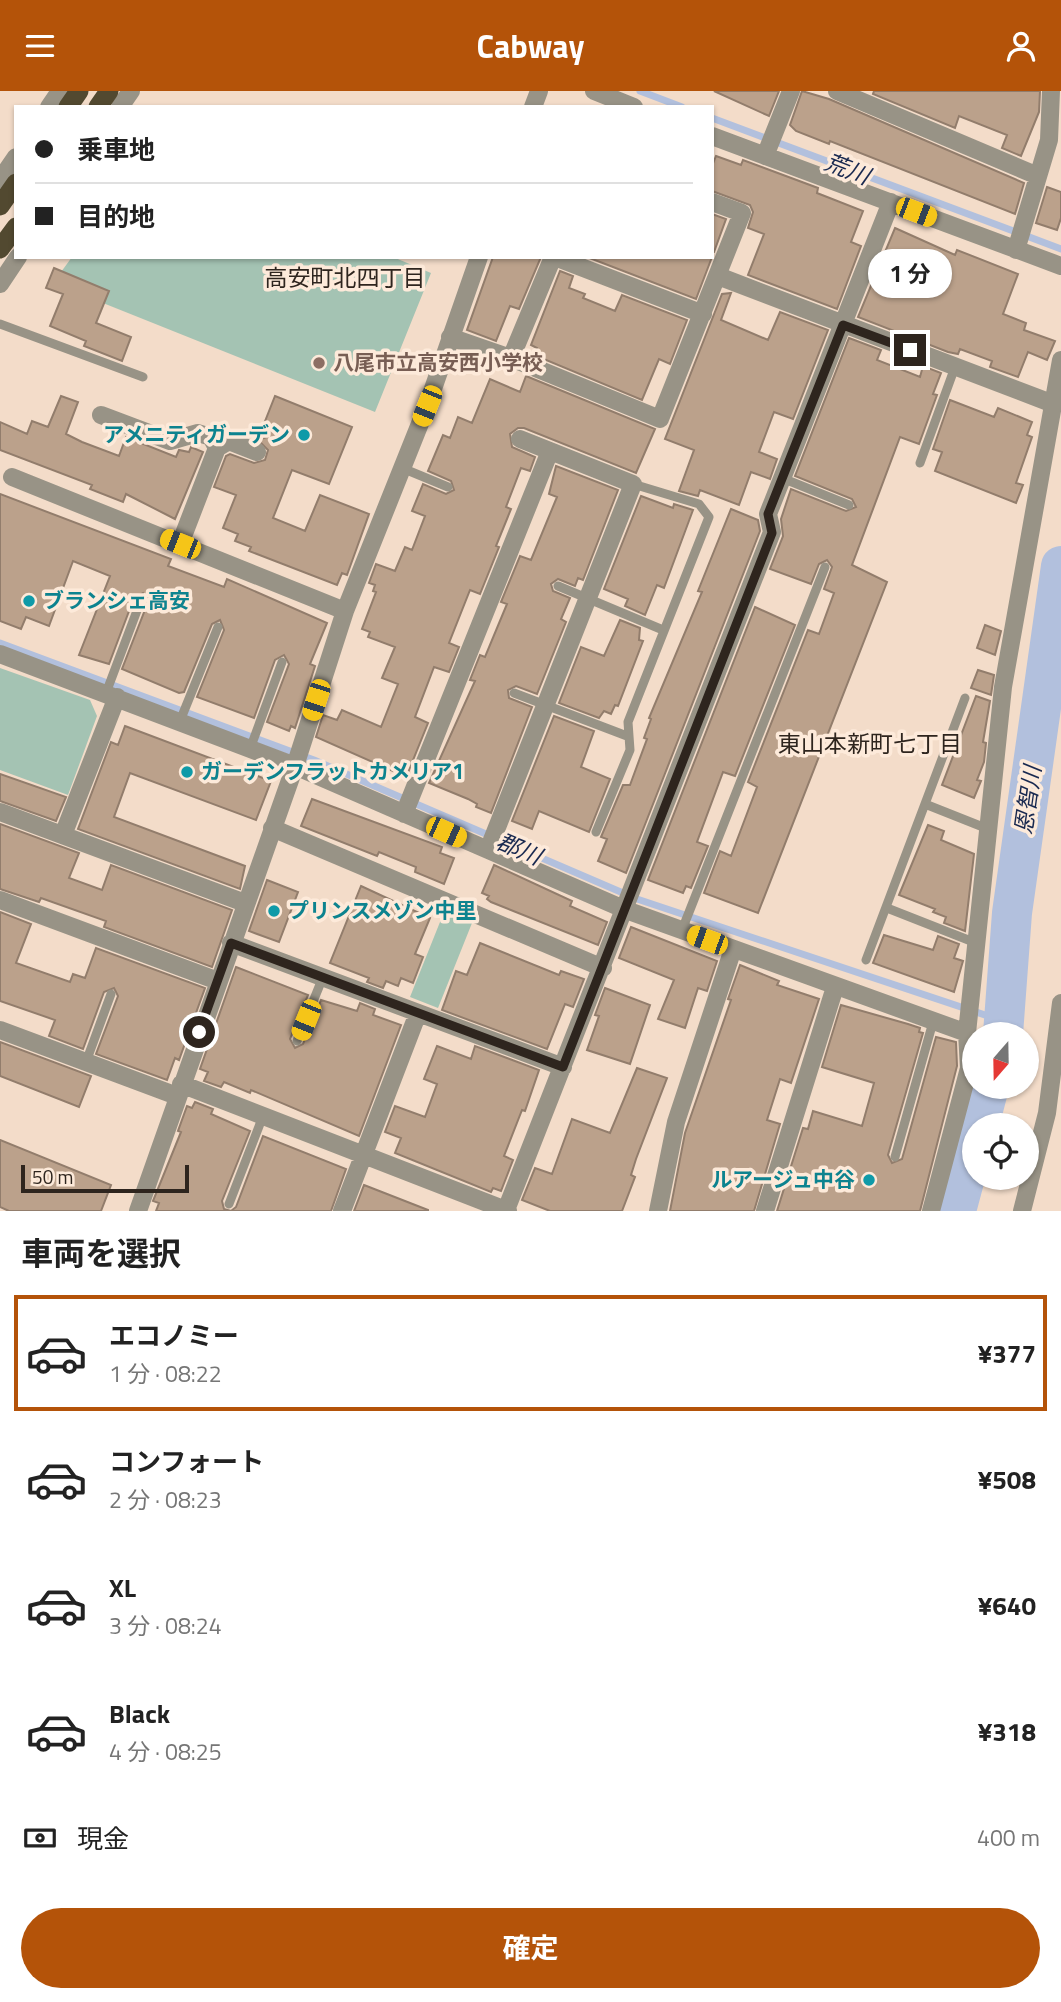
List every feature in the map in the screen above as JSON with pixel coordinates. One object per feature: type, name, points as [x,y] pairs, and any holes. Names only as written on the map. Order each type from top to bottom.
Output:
[{"type":"highway","points":[[0,206],[14,186]]},
{"type":"highway","points":[[0,250],[14,229]]},
{"type":"street","points":[[594,91],[622,99]]},
{"type":"street","points":[[767,151],[791,91]]},
{"type":"street","points":[[837,91],[1038,176]]},
{"type":"street","points":[[1020,238],[1049,141],[1051,91]]},
{"type":"street","points":[[714,137],[767,151],[891,202],[1020,238],[1061,267]]},
{"type":"street","points":[[0,180],[14,160]]},
{"type":"street","points":[[0,1030],[86,1062],[263,1116],[507,1210],[772,533],[768,514],[891,202]]},
{"type":"street","points":[[450,337],[511,358],[660,419],[742,213],[714,203]]},
{"type":"street","points":[[0,283],[17,259]]},
{"type":"street","points":[[138,1211],[298,757],[345,611],[402,468],[478,259]]},
{"type":"street","points":[[511,358],[553,259]]},
{"type":"street","points":[[559,259],[703,314]]},
{"type":"street","points":[[718,276],[1051,403]]},
{"type":"street","points":[[968,1022],[1003,687],[1051,403],[1061,360]]},
{"type":"street","points":[[101,415],[170,441],[198,433],[211,437],[216,448]]},
{"type":"street","points":[[492,842],[633,484],[520,439]]},
{"type":"street","points":[[180,544],[216,448],[229,441],[257,452]]},
{"type":"street","points":[[405,810],[550,451]]},
{"type":"street","points":[[12,477],[345,611]]},
{"type":"street","points":[[0,654],[251,744],[298,757],[405,810],[492,842],[630,900],[733,949],[933,1021],[962,1027]]},
{"type":"street","points":[[63,835],[110,694]]},
{"type":"street","points":[[0,811],[246,903]]},
{"type":"street","points":[[272,828],[603,968]]},
{"type":"street","points":[[0,900],[218,981]]},
{"type":"street","points":[[231,943],[563,1067]]},
{"type":"street","points":[[658,1211],[676,1122],[733,949]]},
{"type":"street","points":[[765,1211],[835,987]]},
{"type":"street","points":[[1022,1211],[1054,1115],[1061,1003]]},
{"type":"street","points":[[342,1211],[418,1013]]},
{"type":"street","points":[[931,1211],[962,1094]]},
{"type":"lane","points":[[0,324],[143,377]]},
{"type":"lane","points":[[920,463],[954,366]]},
{"type":"lane","points":[[402,468],[448,487]]},
{"type":"lane","points":[[782,478],[849,505]]},
{"type":"lane","points":[[596,831],[630,750],[628,722],[709,517],[699,504],[633,484]]},
{"type":"lane","points":[[683,926],[825,567]]},
{"type":"lane","points":[[558,586],[663,630]]},
{"type":"lane","points":[[110,694],[117,666],[141,600]]},
{"type":"lane","points":[[181,718],[218,627]]},
{"type":"lane","points":[[251,744],[282,662]]},
{"type":"lane","points":[[514,692],[627,736]]},
{"type":"lane","points":[[866,960],[965,698]]},
{"type":"lane","points":[[925,804],[988,829]]},
{"type":"lane","points":[[887,908],[976,943]]},
{"type":"lane","points":[[297,1041],[323,977]]},
{"type":"lane","points":[[86,1062],[111,994]]},
{"type":"lane","points":[[895,1157],[933,1021]]},
{"type":"lane","points":[[229,1204],[263,1116]]},
{"type":"green space","name":"八尾市立高安西小学校","points":[[71,259],[398,259],[431,273],[375,412],[53,283]]},
{"type":"green space","points":[[0,668],[90,700],[97,716],[68,795],[0,770]]},
{"type":"green space","points":[[444,912],[472,923],[438,1008],[410,997]]},
{"type":"building","points":[[714,91],[779,91],[769,116]]},
{"type":"building","points":[[802,91],[829,99],[1024,183],[1015,214],[830,141],[829,144],[796,131],[790,125]]},
{"type":"building","points":[[874,91],[1040,91],[1039,112],[1021,156],[1002,148],[1007,135],[959,116],[955,128],[873,94]]},
{"type":"building","points":[[716,156],[741,165],[743,160],[818,188],[817,193],[863,211],[851,242],[861,246],[837,309],[748,275],[764,234],[748,228],[753,212],[750,205],[714,192]]},
{"type":"building","points":[[1047,187],[1061,192],[1061,218],[1057,230],[1036,223]]},
{"type":"building","points":[[714,215],[726,219],[714,252]]},
{"type":"building","points":[[895,228],[955,255],[957,250],[1018,274],[1003,314],[1026,323],[1024,330],[1055,341],[1047,360],[1028,352],[1018,377],[990,367],[992,361],[960,349],[958,354],[948,352],[858,317]]},
{"type":"building","points":[[492,259],[540,259],[519,309],[510,306],[496,341],[467,330]]},
{"type":"building","points":[[592,259],[711,259],[696,299]]},
{"type":"building","points":[[54,268],[109,291],[96,323],[131,337],[122,361],[84,346],[86,341],[50,326],[63,294],[46,288]]},
{"type":"building","points":[[560,271],[573,276],[569,288],[585,294],[583,298],[615,311],[622,295],[687,320],[670,364],[659,359],[642,400],[534,355],[537,348],[531,345]]},
{"type":"building","points":[[731,293],[721,320],[768,340],[780,312],[828,330],[793,419],[774,412],[759,452],[777,459],[770,479],[751,472],[739,505],[700,490],[698,496],[679,491],[694,450],[665,439],[722,294]]},
{"type":"building","points":[[849,338],[881,350],[877,360],[920,377],[923,366],[941,373],[933,394],[937,395],[919,444],[900,437],[852,565],[887,582],[758,913],[704,893],[720,851],[731,856],[757,787],[748,782],[808,630],[819,634],[834,593],[824,589],[832,567],[827,560],[819,564],[811,584],[770,569],[783,536],[781,519],[791,489],[846,511],[856,507],[852,499],[795,476]]},
{"type":"building","points":[[526,376],[655,429],[636,473],[524,428],[518,428],[510,434],[512,447],[535,457],[530,471],[521,468],[506,507],[511,509],[496,546],[499,547],[480,594],[470,590],[449,643],[459,647],[449,672],[434,667],[415,717],[428,723],[407,775],[402,775],[316,737],[323,715],[337,720],[342,710],[381,727],[398,684],[382,678],[395,647],[368,637],[370,632],[362,629],[376,592],[373,591],[375,585],[369,583],[376,564],[395,571],[405,547],[412,550],[425,516],[412,511],[423,484],[446,494],[454,490],[451,481],[428,471],[443,435],[450,438],[458,417],[472,423],[490,379],[520,392]]},
{"type":"building","points":[[61,396],[78,402],[66,434],[82,442],[119,456],[126,437],[176,457],[179,450],[189,452],[191,447],[203,452],[175,519],[126,494],[123,502],[90,489],[92,485],[0,450],[0,422],[27,434],[32,421],[48,427]]},
{"type":"building","points":[[275,396],[352,427],[329,484],[292,470],[273,518],[305,531],[320,495],[369,514],[347,575],[342,573],[337,585],[249,551],[251,547],[235,541],[238,534],[223,528],[236,495],[214,487],[226,456],[230,454],[254,463],[265,460],[268,450],[258,440],[267,437],[260,434]]},
{"type":"building","points":[[950,400],[994,417],[998,408],[1032,422],[1027,435],[1032,437],[1016,483],[1023,485],[1016,503],[935,471],[942,452],[933,449]]},
{"type":"building","points":[[556,466],[618,490],[583,580],[578,578],[575,586],[558,579],[551,584],[553,591],[570,598],[561,619],[566,622],[537,694],[516,686],[508,690],[509,698],[532,707],[491,813],[476,807],[477,804],[468,799],[429,783],[475,681],[470,680],[480,655],[485,657],[507,604],[501,602],[520,556],[531,560],[557,497],[549,494]]},
{"type":"building","points":[[0,494],[171,559],[168,566],[224,587],[227,579],[327,623],[310,664],[315,666],[295,728],[291,726],[289,731],[267,722],[289,664],[284,655],[275,660],[254,718],[197,697],[224,630],[220,620],[212,624],[184,692],[179,693],[122,669],[148,602],[143,593],[134,598],[109,664],[79,655],[110,576],[73,561],[49,626],[26,617],[21,629],[0,621]]},
{"type":"building","points":[[641,496],[673,508],[674,504],[693,510],[664,588],[657,585],[645,615],[625,606],[628,599],[604,589]]},
{"type":"building","points":[[731,509],[758,520],[760,531],[626,873],[598,861],[607,839],[601,837],[623,785],[630,785],[647,739],[644,738],[651,719],[649,718],[702,592],[698,591]]},
{"type":"building","points":[[755,607],[795,625],[735,776],[723,772],[697,842],[708,846],[691,888],[686,886],[683,893],[648,880]]},
{"type":"building","points":[[620,620],[640,628],[639,640],[643,641],[618,706],[615,705],[611,714],[604,711],[599,718],[559,703],[581,647],[604,656]]},
{"type":"building","points":[[985,625],[1001,631],[995,655],[977,648]]},
{"type":"building","points":[[978,670],[994,675],[991,695],[971,688]]},
{"type":"building","points":[[976,696],[990,701],[983,742],[986,743],[984,762],[977,780],[981,781],[974,798],[942,785]]},
{"type":"building","points":[[554,716],[594,731],[581,767],[610,779],[589,832],[539,811],[532,829],[512,821]]},
{"type":"building","points":[[125,726],[271,781],[256,820],[130,773],[114,817],[245,866],[240,889],[78,829],[111,742],[118,745]]},
{"type":"building","points":[[0,774],[66,797],[56,821],[0,801]]},
{"type":"building","points":[[312,799],[442,847],[440,853],[454,858],[444,884],[415,872],[416,867],[379,852],[377,856],[301,826]]},
{"type":"building","points":[[0,824],[79,853],[69,878],[102,890],[111,865],[232,910],[212,967],[104,927],[106,921],[41,898],[39,902],[0,889]]},
{"type":"building","points":[[928,825],[944,831],[941,840],[974,854],[965,931],[944,923],[946,917],[933,912],[935,909],[899,895]]},
{"type":"building","points":[[494,865],[572,901],[570,906],[607,922],[598,945],[487,899],[489,896],[482,893]]},
{"type":"building","name":"プリンスメゾン中里","points":[[267,880],[298,892],[279,942],[249,931]]},
{"type":"building","points":[[361,886],[430,918],[415,954],[423,957],[413,983],[401,978],[398,986],[386,981],[383,988],[367,982],[369,978],[330,963]]},
{"type":"building","points":[[0,912],[31,924],[16,963],[70,982],[73,974],[85,978],[96,948],[205,988],[179,1060],[175,1058],[167,1080],[96,1054],[118,996],[114,988],[104,992],[83,1049],[49,1036],[55,1020],[0,1001]]},
{"type":"building","points":[[631,927],[717,961],[707,991],[698,988],[685,1028],[658,1019],[674,980],[619,958]]},
{"type":"building","points":[[884,935],[933,950],[938,936],[959,944],[954,958],[963,961],[954,992],[873,963]]},
{"type":"building","points":[[480,943],[559,975],[561,971],[584,979],[573,1007],[565,1004],[547,1049],[442,1010],[456,971],[467,975]]},
{"type":"building","points":[[740,965],[779,981],[777,985],[819,999],[791,1083],[780,1079],[767,1120],[780,1124],[754,1211],[670,1211],[685,1133],[731,1000],[728,999]]},
{"type":"building","points":[[236,967],[308,995],[290,1039],[295,1048],[303,1044],[321,1000],[357,1011],[360,1003],[375,1009],[373,1015],[401,1025],[359,1136],[251,1090],[250,1093],[224,1082],[221,1087],[204,1081],[208,1072],[200,1069]]},
{"type":"building","points":[[605,988],[650,1005],[630,1064],[587,1050]]},
{"type":"building","points":[[841,1005],[920,1028],[919,1032],[923,1033],[888,1155],[892,1163],[902,1159],[936,1037],[956,1042],[957,1066],[920,1211],[777,1211],[803,1128],[808,1129],[813,1111],[862,1126],[874,1083],[822,1067]]},
{"type":"building","points":[[0,1042],[91,1076],[79,1107],[0,1076]]},
{"type":"building","points":[[437,1046],[471,1059],[475,1046],[539,1070],[525,1111],[522,1110],[504,1156],[513,1160],[501,1191],[493,1188],[491,1192],[395,1153],[401,1138],[385,1132],[395,1106],[425,1117],[437,1084],[424,1079]]},
{"type":"building","points":[[637,1068],[667,1078],[636,1159],[631,1175],[635,1177],[622,1211],[550,1211],[522,1200],[535,1168],[552,1174],[572,1119],[610,1133]]},
{"type":"building","points":[[195,1102],[213,1109],[211,1114],[250,1131],[222,1201],[224,1209],[231,1211],[156,1211],[159,1203],[153,1201],[181,1132],[178,1131],[187,1106],[192,1108]]},
{"type":"building","points":[[263,1136],[346,1169],[331,1211],[231,1211],[236,1207]]},
{"type":"building","points":[[0,1140],[111,1185],[101,1211],[9,1211],[0,1207]]},
{"type":"building","points":[[364,1185],[428,1210],[428,1211],[354,1211]]},
{"type":"waterway","name":"荒川","points":[[640,91],[677,105]]},
{"type":"waterway","name":"荒川","points":[[714,119],[1061,249]]},
{"type":"waterway","name":"恩智川","points":[[1004,1022],[1012,913],[1061,566]]},
{"type":"waterway","name":"郡川","points":[[0,643],[314,760],[637,899],[1006,1022]]},
{"type":"waterway","name":"恩智川","points":[[982,1113],[986,1099]]},
{"type":"waterway","name":"恩智川","points":[[956,1211],[962,1189]]},
{"type":"place","name":"八尾市立高安西小学校","points":[[319,363]]},
{"type":"place","name":"アメニティガーデン","points":[[304,435]]},
{"type":"place","name":"ブランシェ高安","points":[[29,601]]},
{"type":"place","name":"ガーデンフラットカメリア1","points":[[187,772]]},
{"type":"place","name":"プリンスメゾン中里","points":[[274,911]]},
{"type":"place","name":"ルアージュ中谷","points":[[869,1180]]},
{"type":"district","name":"高安町北四丁目","points":[[345,278]]},
{"type":"district","name":"東山本新町七丁目","points":[[870,744]]},
{"type":"route","points":[[199,1032],[231,943],[563,1067],[772,533],[768,514],[843,325],[910,350]]}]
